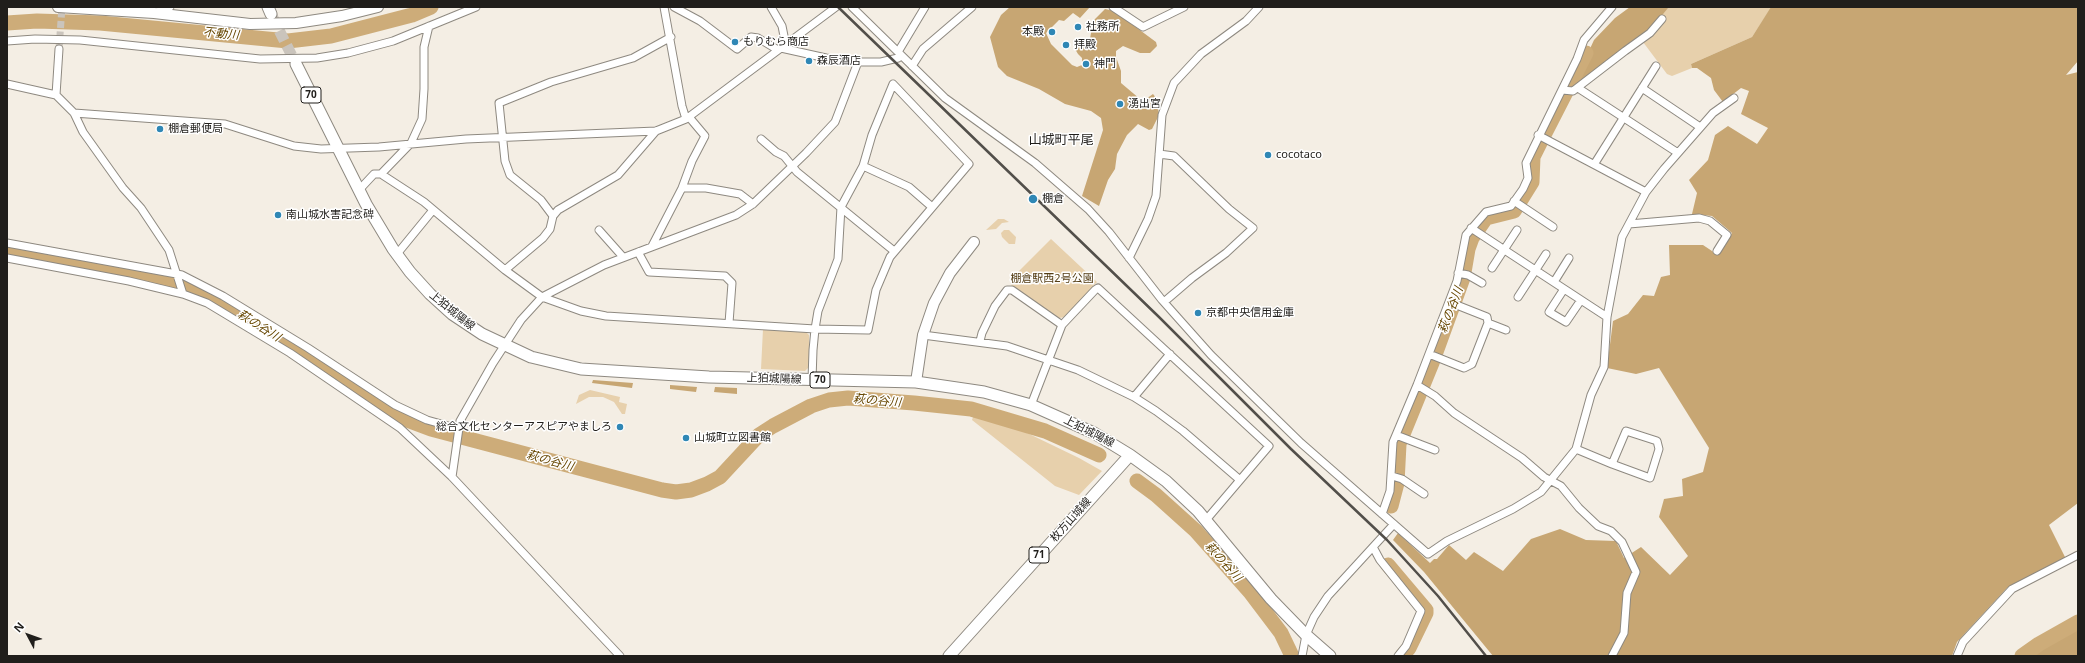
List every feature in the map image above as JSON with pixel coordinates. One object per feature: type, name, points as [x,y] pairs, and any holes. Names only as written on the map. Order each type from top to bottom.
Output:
[{"type":"main road","name":"上狛城陽線","points":[[296,64],[376,223],[420,284],[446,309],[476,331],[531,357],[561,365],[597,371],[812,380],[916,382],[984,392],[1031,406],[1094,433],[1130,454],[1183,495],[1206,520],[1271,599],[1306,635],[1330,656]]},
{"type":"main road","name":"枚方山城線","points":[[949,656],[1130,454]]},
{"type":"street","points":[[58,7],[154,13],[250,24],[296,23],[342,16],[378,7]]},
{"type":"street","points":[[154,13],[170,7]]},
{"type":"street","points":[[7,41],[35,39],[80,40],[260,59],[305,59],[348,53],[399,39],[476,7]]},
{"type":"street","points":[[652,246],[682,188],[692,162],[705,136],[688,118],[682,106],[664,7]]},
{"type":"street","points":[[674,7],[700,21],[737,49],[752,37],[758,38],[780,49],[826,58],[858,62],[881,62],[898,58],[925,7]]},
{"type":"street","points":[[771,7],[782,26],[784,36],[780,49]]},
{"type":"street","points":[[74,113],[225,124],[294,146],[321,149],[379,147],[411,143],[504,137],[656,131],[688,118],[836,7]]},
{"type":"street","points":[[912,66],[923,49],[972,7]]},
{"type":"street","points":[[1113,7],[1143,27],[1184,7]]},
{"type":"street","points":[[1129,258],[1154,204],[1157,188],[1162,115],[1174,83],[1201,54],[1246,21],[1259,7]]},
{"type":"street","points":[[1382,514],[1395,478],[1391,452],[1420,387],[1452,303],[1462,274],[1462,247],[1486,212],[1511,206],[1517,203],[1528,178],[1526,162],[1538,135],[1566,91],[1584,40],[1612,7]]},
{"type":"street","points":[[854,8],[945,98],[1035,162],[1088,209],[1164,302],[1211,355],[1301,443],[1428,554],[1446,541],[1519,506],[1542,492],[1552,481],[1557,471],[1576,449],[1591,395],[1604,367],[1607,317],[1622,237],[1646,192],[1713,113],[1734,98]]},
{"type":"street","points":[[1566,91],[1573,91],[1578,88],[1624,51],[1650,33],[1662,19]]},
{"type":"street","points":[[381,174],[411,143],[422,119],[424,47],[429,26]]},
{"type":"street","points":[[553,216],[541,200],[510,175],[505,161],[504,137],[499,102],[551,82],[632,58],[670,37]]},
{"type":"street","points":[[56,94],[59,49]]},
{"type":"street","points":[[452,477],[460,421],[521,320],[542,297],[581,276],[623,257],[729,218],[753,204],[836,122],[858,62]]},
{"type":"street","points":[[1595,163],[1656,66]]},
{"type":"street","points":[[7,84],[56,94],[74,113],[83,132],[123,188],[141,208],[168,250],[183,292]]},
{"type":"street","points":[[359,190],[374,174],[381,174],[424,202],[505,270],[542,297],[581,311],[606,316],[815,329],[868,330],[876,290],[894,251],[969,164],[893,84],[872,135],[863,166],[841,207],[838,259],[818,311],[815,329],[812,380]]},
{"type":"street","points":[[1578,88],[1678,153]]},
{"type":"street","points":[[1642,88],[1700,127]]},
{"type":"street","points":[[505,270],[543,238],[550,229],[553,216],[558,210],[618,175],[656,131]]},
{"type":"street","points":[[1538,135],[1595,163],[1646,192]]},
{"type":"street","points":[[761,139],[776,152],[784,156],[797,172],[894,251]]},
{"type":"street","points":[[1159,154],[1174,156],[1229,209],[1253,228],[1226,253],[1192,278],[1164,302]]},
{"type":"street","points":[[863,166],[908,187],[932,207]]},
{"type":"street","points":[[682,188],[706,188],[740,194],[753,204]]},
{"type":"street","points":[[1517,203],[1553,228]]},
{"type":"street","points":[[397,254],[433,210]]},
{"type":"street","points":[[1629,224],[1698,218],[1710,221],[1727,235],[1717,251]]},
{"type":"street","points":[[599,230],[623,257]]},
{"type":"street","points":[[1474,230],[1607,317]]},
{"type":"street","points":[[1492,268],[1517,230]]},
{"type":"street","points":[[916,382],[923,335],[934,303],[944,283],[960,259],[974,242]]},
{"type":"street","points":[[7,243],[177,275],[196,281],[308,348],[395,406],[426,420],[459,430]]},
{"type":"street","points":[[638,252],[649,272],[725,276],[732,284],[729,323]]},
{"type":"street","points":[[1518,297],[1546,254]]},
{"type":"street","points":[[7,258],[143,283],[183,292],[207,303],[279,346],[387,417],[400,428],[452,477],[620,656]]},
{"type":"street","points":[[1554,282],[1570,258]]},
{"type":"street","points":[[1462,274],[1482,283]]},
{"type":"street","points":[[1031,406],[1062,325],[1098,288],[1269,446],[1206,520]]},
{"type":"street","points":[[1564,289],[1549,312],[1566,322],[1581,300]]},
{"type":"street","points":[[980,341],[982,333],[995,306],[1007,290],[1012,290],[1062,325]]},
{"type":"street","points":[[1432,355],[1464,368],[1472,364],[1488,323],[1487,317],[1452,303]]},
{"type":"street","points":[[1488,323],[1506,330]]},
{"type":"street","points":[[923,335],[980,341],[1007,346],[1078,370],[1134,397],[1183,431],[1240,480]]},
{"type":"street","points":[[1134,397],[1170,354]]},
{"type":"street","points":[[1420,387],[1435,396],[1454,413],[1516,453],[1544,477],[1561,486],[1579,508],[1598,526],[1618,536],[1626,548],[1636,572],[1627,593],[1624,633],[1612,656]]},
{"type":"street","points":[[1576,449],[1612,464],[1650,478],[1659,449],[1657,442],[1626,431],[1612,464]]},
{"type":"street","points":[[1399,436],[1435,450]]},
{"type":"street","points":[[1395,478],[1424,494]]},
{"type":"street","points":[[1302,656],[1306,635],[1314,617],[1328,596],[1394,524]]},
{"type":"street","points":[[1372,547],[1380,560],[1421,610],[1406,646],[1398,656]]},
{"type":"street","points":[[1957,656],[1966,638],[2012,589],[2078,554]]},
{"type":"green space","points":[[1669,7],[1771,8],[1752,37],[1691,64],[1692,68],[1672,76],[1667,74],[1640,38]]},
{"type":"green space","points":[[998,219],[1004,219],[1009,222],[1002,223],[996,229],[986,230]]},
{"type":"green space","points":[[1004,230],[1009,230],[1016,237],[1015,244],[1009,244],[1002,237],[1001,233]]},
{"type":"green space","name":"棚倉駅西2号公園","points":[[1051,239],[1097,282],[1065,317],[1059,318],[1011,285],[1017,276],[1016,274]]},
{"type":"green space","points":[[763,329],[806,332],[809,335],[809,367],[805,371],[761,369]]},
{"type":"green space","points":[[590,390],[620,397],[619,402],[627,404],[625,414],[622,414],[614,402],[603,397],[589,397],[576,404],[579,395]]},
{"type":"green space","points":[[974,414],[1021,430],[1079,458],[1102,471],[1079,495],[1055,486],[972,420]]},
{"type":"shaded area","name":"湧出宮","points":[[1010,7],[1090,7],[1080,18],[1073,13],[1064,21],[1059,20],[1046,33],[1051,44],[1072,65],[1077,67],[1082,65],[1082,58],[1075,49],[1079,41],[1088,41],[1090,39],[1093,21],[1105,9],[1114,11],[1156,42],[1157,46],[1150,53],[1140,53],[1123,46],[1116,51],[1116,57],[1121,71],[1121,83],[1140,99],[1146,99],[1153,94],[1157,99],[1159,115],[1152,129],[1149,130],[1138,124],[1127,135],[1117,154],[1115,169],[1108,180],[1099,206],[1082,196],[1103,130],[1101,118],[1091,111],[1065,104],[1039,89],[1007,76],[998,67],[990,37],[1001,15]]},
{"type":"shaded area","points":[[1630,7],[1669,7],[1647,33],[1581,81],[1576,79],[1594,40],[1615,18]]},
{"type":"shaded area","points":[[1771,7],[2078,7],[2078,61],[2066,75],[2078,72],[2078,503],[2049,525],[2066,559],[2007,588],[1957,642],[1952,656],[1493,656],[1424,572],[1393,540],[1398,533],[1430,563],[1434,559],[1437,559],[1449,545],[1466,560],[1474,552],[1503,571],[1531,539],[1560,529],[1586,540],[1616,541],[1624,558],[1641,547],[1670,575],[1688,556],[1659,517],[1664,499],[1683,496],[1682,479],[1703,472],[1709,448],[1659,368],[1636,374],[1607,368],[1613,321],[1628,314],[1643,295],[1654,296],[1661,277],[1670,275],[1669,245],[1703,245],[1718,255],[1732,233],[1712,216],[1692,214],[1697,193],[1689,180],[1708,160],[1715,135],[1728,126],[1757,144],[1768,128],[1741,114],[1749,91],[1741,88],[1723,102],[1714,90],[1711,78],[1697,68],[1692,68],[1691,64],[1752,37]]},
{"type":"shaded area","points":[[593,380],[633,383],[632,388],[592,383]]},
{"type":"shaded area","points":[[670,385],[697,387],[696,392],[670,389]]},
{"type":"shaded area","points":[[715,387],[737,388],[737,394],[714,392]]},
{"type":"shaded area","points":[[2078,628],[2078,656],[2031,656],[2042,648]]},
{"type":"waterway","name":"不動川","points":[[7,23],[37,21],[100,23],[288,41],[331,36],[412,15],[431,7]]},
{"type":"waterway","name":"萩の谷川","points":[[1545,133],[1586,53]]},
{"type":"waterway","name":"萩の谷川","points":[[1391,506],[1397,483],[1399,444],[1432,363],[1463,278],[1468,249],[1472,238],[1486,218],[1514,211],[1532,182],[1533,157],[1541,141]]},
{"type":"waterway","name":"萩の谷川","points":[[7,251],[185,284],[200,290],[260,326],[346,380],[380,405],[407,420],[431,429],[662,490],[676,492],[691,490],[707,484],[720,477],[759,435],[773,426],[811,406],[829,400],[848,398],[971,409],[1045,431],[1099,455]]},
{"type":"waterway","name":"萩の谷川","points":[[1137,481],[1156,495],[1196,531],[1250,592],[1281,633],[1292,656]]},
{"type":"waterway","name":"萩の谷川","points":[[1388,565],[1426,610],[1426,613],[1409,648],[1402,656]]},
{"type":"waterway","points":[[2022,656],[2039,644],[2078,622]]},
{"type":"tunnel","points":[[59,49],[62,7]]},
{"type":"tunnel","points":[[272,16],[296,64]]},
{"type":"railway","points":[[838,7],[1159,317],[1291,449],[1387,540],[1438,596],[1486,656]]},
{"type":"place","name":"社務所","points":[[1078,27]]},
{"type":"place","name":"本殿","points":[[1052,32]]},
{"type":"place","name":"もりむら商店","points":[[735,42]]},
{"type":"place","name":"拝殿","points":[[1066,45]]},
{"type":"place","name":"森辰酒店","points":[[809,61]]},
{"type":"place","name":"神門","points":[[1086,64]]},
{"type":"place","name":"湧出宮","points":[[1120,104]]},
{"type":"place","name":"棚倉郵便局","points":[[160,129]]},
{"type":"place","name":"cocotaco","points":[[1268,155]]},
{"type":"place","name":"棚倉","points":[[1033,199]]},
{"type":"place","name":"南山城水害記念碑","points":[[278,215]]},
{"type":"place","name":"京都中央信用金庫","points":[[1198,313]]},
{"type":"place","name":"総合文化センターアスピアやましろ","points":[[620,427]]},
{"type":"place","name":"山城町立図書館","points":[[686,438]]},
{"type":"district","name":"山城町平尾","points":[[1061,140]]}]
